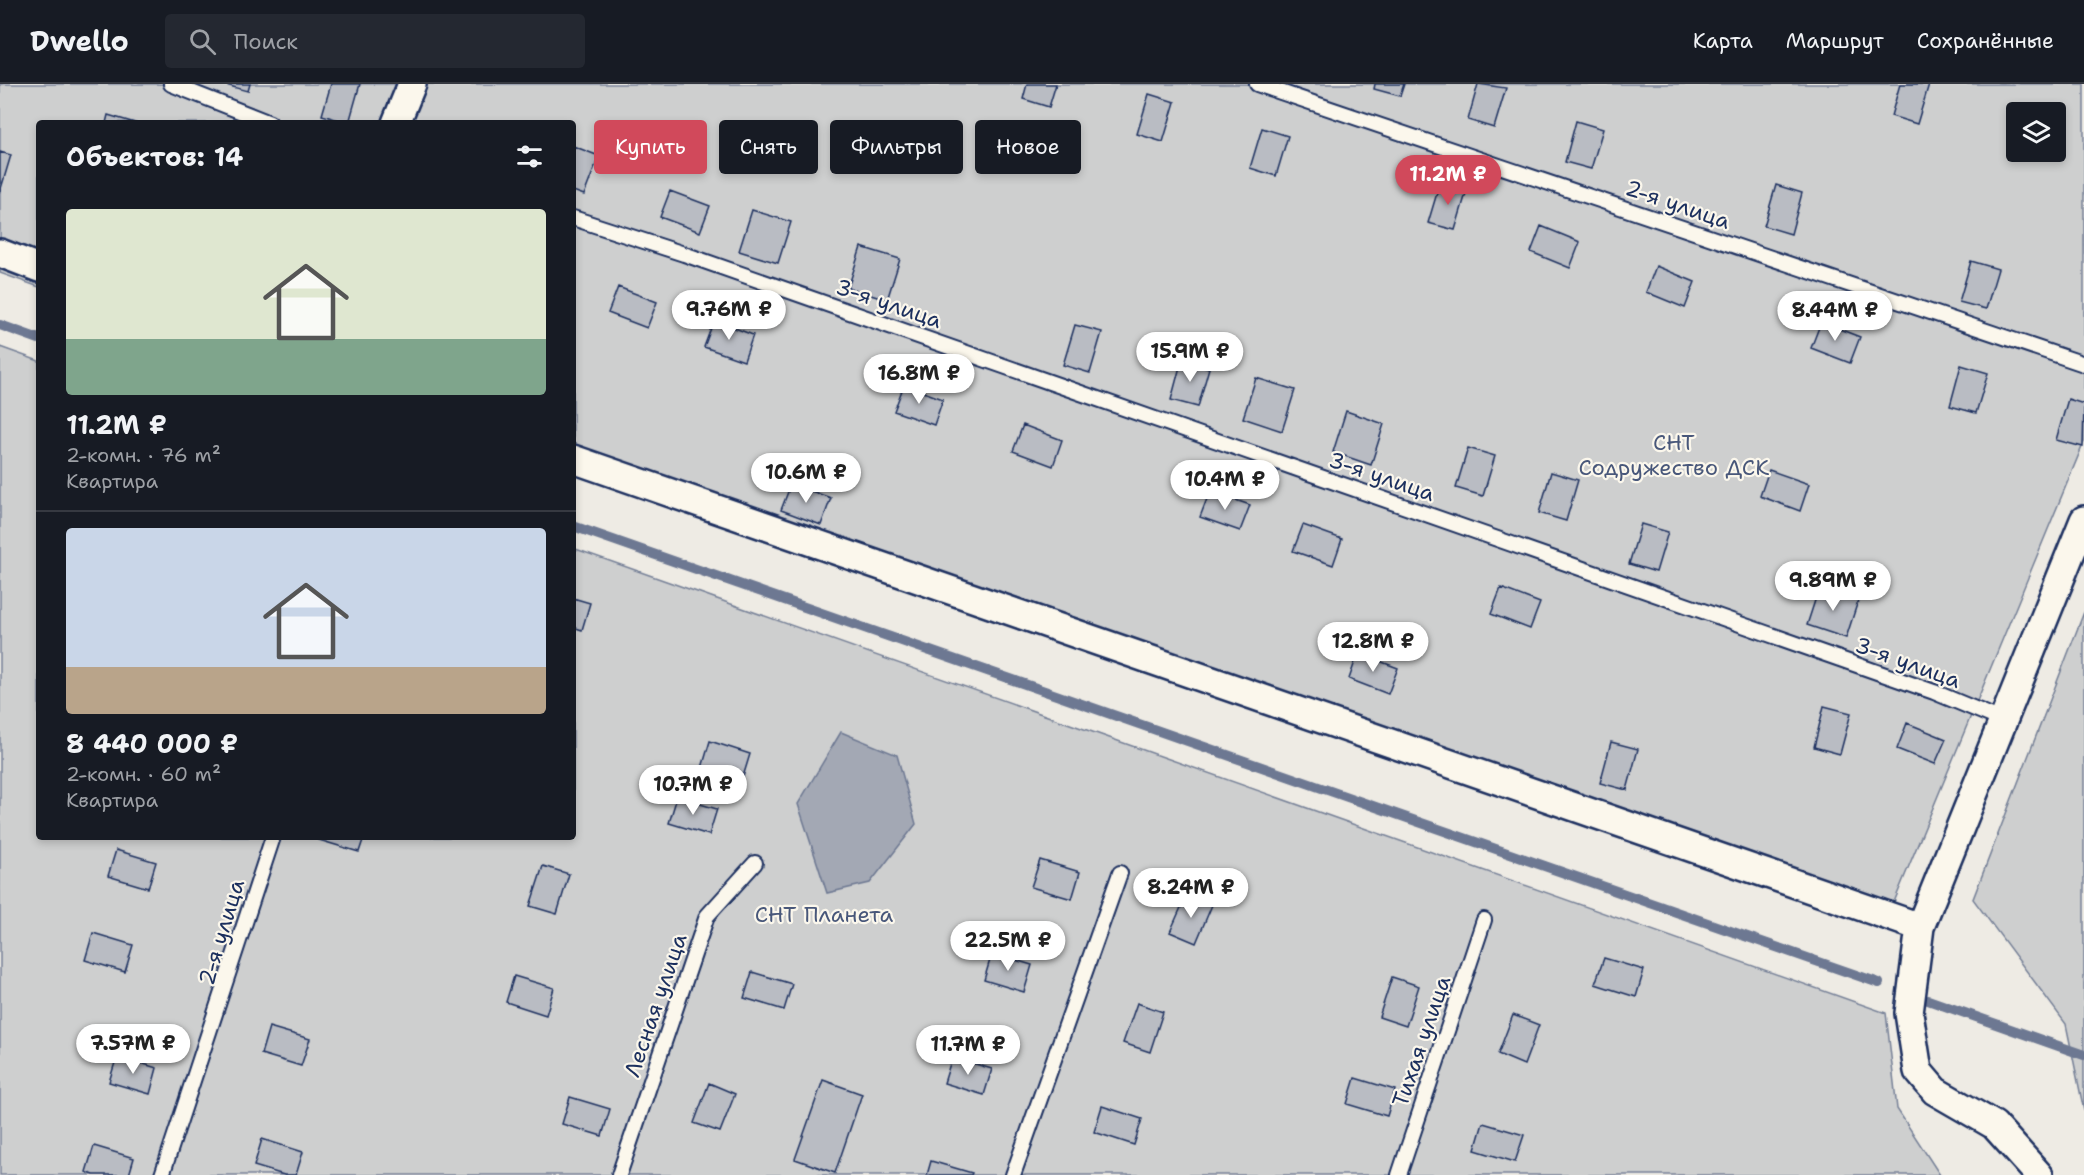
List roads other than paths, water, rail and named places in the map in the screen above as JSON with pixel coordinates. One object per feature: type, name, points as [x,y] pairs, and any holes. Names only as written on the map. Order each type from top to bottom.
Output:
[{"type":"street","points":[[397,120],[412,84]]},
{"type":"street","points":[[0,253],[36,267]]},
{"type":"street","points":[[576,460],[1920,927]]},
{"type":"street","points":[[2039,1175],[1994,1125],[1935,1091],[1918,1071],[1909,1013],[1920,927],[2084,520]]},
{"type":"lane","points":[[171,84],[262,120]]},
{"type":"lane","name":"2-я улица","points":[[1257,84],[2084,364]]},
{"type":"lane","name":"3-я улица","points":[[576,219],[707,261],[1934,692],[2004,721]]},
{"type":"lane","name":"2-я улица","points":[[162,1175],[272,840]]},
{"type":"lane","name":"Лесная улица","points":[[619,1175],[707,916],[755,863]]},
{"type":"lane","points":[[1013,1175],[1120,873]]},
{"type":"lane","name":"Тихая улица","points":[[1399,1175],[1484,920]]},
{"type":"waterway","points":[[0,325],[36,338]]},
{"type":"waterway","points":[[576,527],[1879,983]]},
{"type":"waterway","points":[[1928,1000],[2084,1055]]},
{"type":"park label","name":"СНТ Содружество ДСК","points":[[1674,454]]},
{"type":"park label","name":"СНТ Планета","points":[[824,914]]}]
